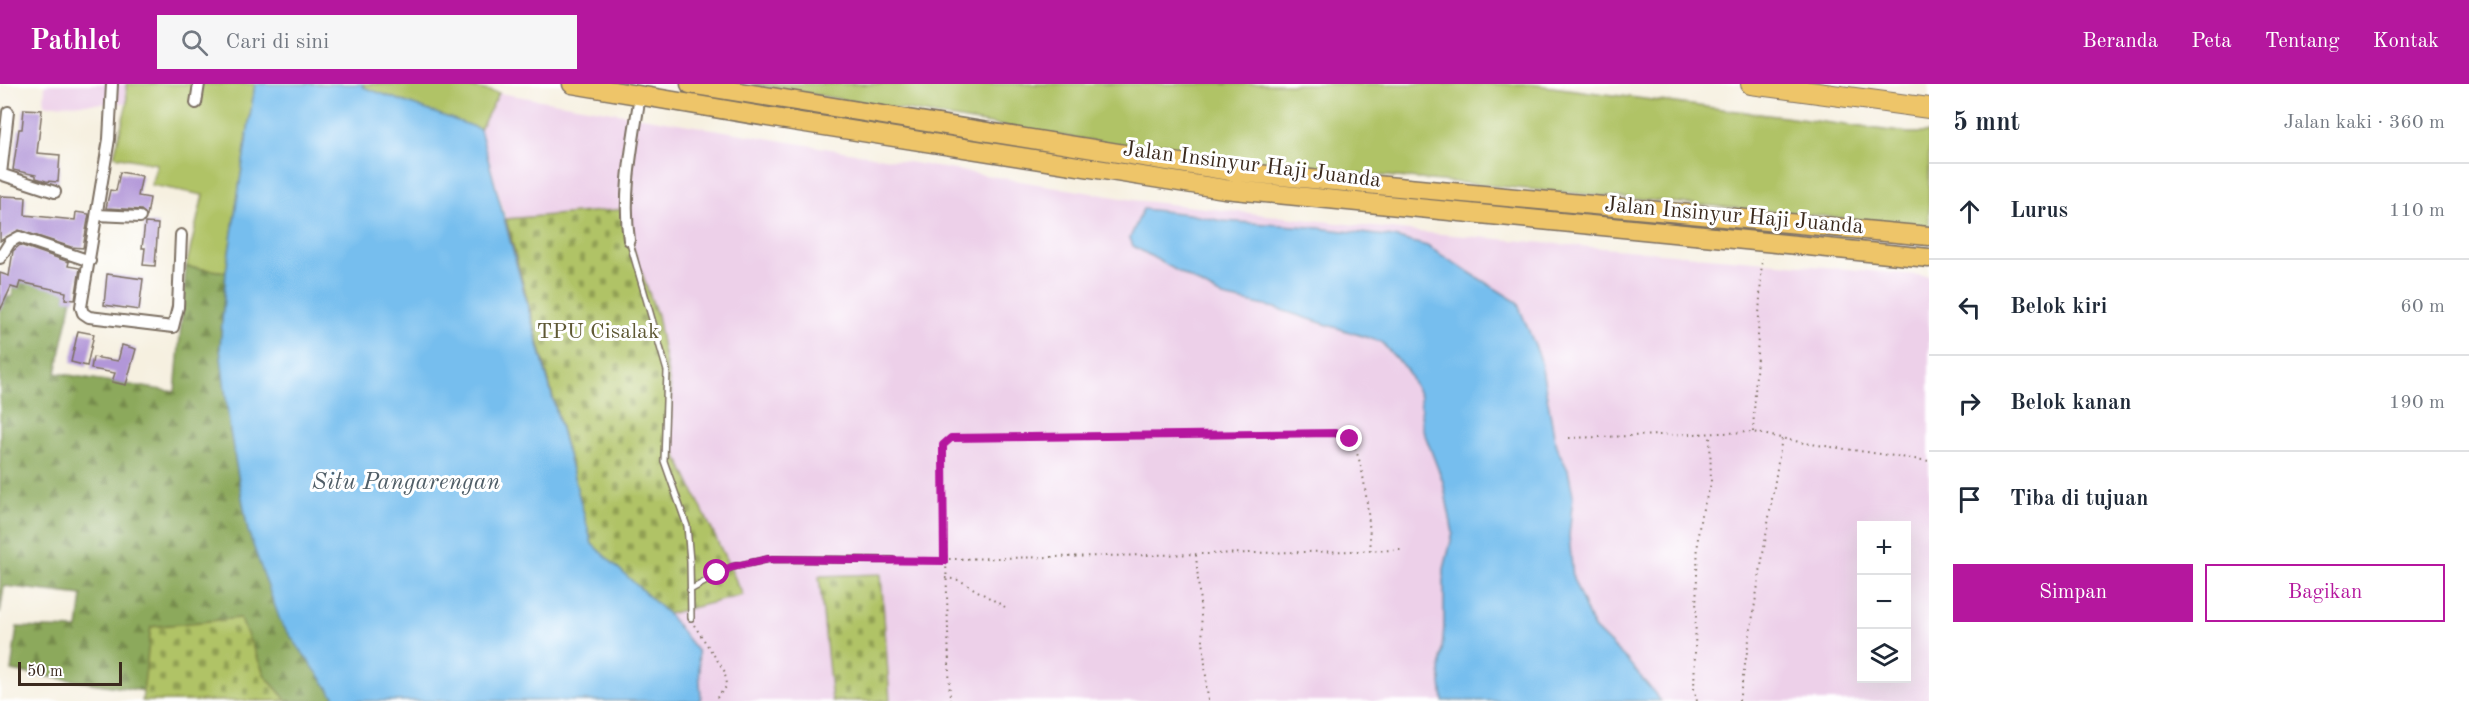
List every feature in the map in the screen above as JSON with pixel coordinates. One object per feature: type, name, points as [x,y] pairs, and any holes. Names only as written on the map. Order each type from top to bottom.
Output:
[{"type":"highway","name":"Jalan Insinyur Haji Juanda","points":[[572,84],[1224,189],[1929,258]]},
{"type":"highway","name":"Jalan Insinyur Haji Juanda","points":[[690,84],[1236,172],[1929,236]]},
{"type":"highway","points":[[1751,84],[1929,108]]},
{"type":"highway","points":[[780,119],[781,99]]},
{"type":"street","points":[[112,84],[109,139],[81,307],[83,313],[89,317],[173,327],[178,307],[181,235]]},
{"type":"street","points":[[196,103],[200,84]]},
{"type":"street","points":[[629,240],[626,221],[627,193],[640,95]]},
{"type":"street","points":[[8,112],[0,174],[55,192]]},
{"type":"street","points":[[97,215],[140,217]]},
{"type":"street","points":[[0,258],[10,242],[19,237],[90,261]]},
{"type":"lane","points":[[629,240],[667,371],[664,461],[687,526],[691,618]]},
{"type":"lane","points":[[690,590],[732,567],[769,559],[892,560]]},
{"type":"path","points":[[1753,432],[1763,242]]},
{"type":"path","points":[[1697,701],[1694,691],[1698,525],[1711,484],[1710,432]]},
{"type":"path","points":[[1569,438],[1753,432],[1929,461]]},
{"type":"path","points":[[950,701],[944,561],[943,445],[951,438],[997,435],[1335,433],[1344,435],[1350,439],[1356,451],[1368,502],[1371,551]]},
{"type":"path","points":[[1739,701],[1782,438]]},
{"type":"path","points":[[892,560],[944,561],[1404,550]]},
{"type":"path","points":[[1196,555],[1208,701]]},
{"type":"path","points":[[945,578],[959,580],[1005,607]]},
{"type":"path","points":[[691,618],[695,629],[725,672],[726,687],[714,701]]},
{"type":"shaded area","points":[[45,84],[126,84],[127,103],[44,105]]},
{"type":"shaded area","points":[[499,93],[1133,200],[1418,232],[1929,276],[1929,701],[699,701],[701,698],[698,652],[668,614],[743,594],[670,442],[671,392],[630,240],[625,209],[506,219],[480,129]]},
{"type":"green space","points":[[126,84],[255,84],[226,272],[186,267],[203,195],[151,185],[157,164],[114,156],[127,103]]},
{"type":"green space","points":[[363,84],[456,84],[499,93],[480,129],[362,87]]},
{"type":"green space","points":[[749,84],[1529,84],[1908,133],[1929,133],[1929,226],[1201,159]]},
{"type":"green space","name":"TPU Cisalak","points":[[625,209],[630,240],[657,315],[671,392],[670,442],[743,595],[668,614],[592,545],[506,219]]},
{"type":"green space","points":[[186,267],[226,272],[220,348],[230,431],[248,531],[336,698],[349,701],[287,701],[265,676],[240,618],[151,627],[144,691],[11,671],[17,627],[78,629],[82,595],[4,586],[0,614],[0,296],[12,297],[14,278],[74,290],[56,373],[175,392]]},
{"type":"green space","points":[[881,574],[890,701],[832,701],[819,576]]},
{"type":"green space","points":[[240,618],[265,676],[287,701],[142,701],[151,627]]},
{"type":"water","name":"Situ Pangarengan","points":[[255,84],[363,84],[363,87],[480,129],[592,544],[668,614],[698,652],[701,698],[699,701],[349,701],[336,699],[281,623],[248,531],[230,431],[220,348],[226,272]]},
{"type":"water","points":[[1143,209],[1188,214],[1222,221],[1310,227],[1394,237],[1427,246],[1517,302],[1540,358],[1556,446],[1568,470],[1573,495],[1569,536],[1573,578],[1593,627],[1626,659],[1661,701],[1443,701],[1440,673],[1444,627],[1444,569],[1453,533],[1443,482],[1422,427],[1420,396],[1406,369],[1381,342],[1275,308],[1223,297],[1133,246],[1130,238]]},
{"type":"building","points":[[24,109],[42,110],[37,153],[60,155],[58,182],[46,181],[36,178],[36,175],[13,170]]},
{"type":"building","points":[[120,172],[142,176],[138,196],[150,198],[147,216],[141,210],[106,208],[110,190],[116,191]]},
{"type":"building","points":[[0,196],[26,197],[25,215],[75,220],[76,212],[89,214],[83,248],[71,247],[19,230],[0,241]]},
{"type":"building","points":[[145,223],[158,224],[155,266],[143,265],[145,248],[142,248]]},
{"type":"building","points":[[20,245],[69,262],[68,266],[80,268],[75,300],[65,299],[66,292],[20,282],[18,289],[11,287],[0,311],[0,273],[9,276],[13,251]]},
{"type":"building","points":[[107,274],[143,279],[139,310],[104,305]]},
{"type":"building","points":[[78,331],[94,334],[87,366],[71,362]]},
{"type":"building","points":[[122,345],[136,349],[126,385],[112,382],[115,373],[91,369],[93,357],[118,361]]},
{"type":"route","points":[[717,573],[748,562],[769,559],[944,561],[943,445],[951,438],[997,435],[1335,433],[1350,439]]}]
